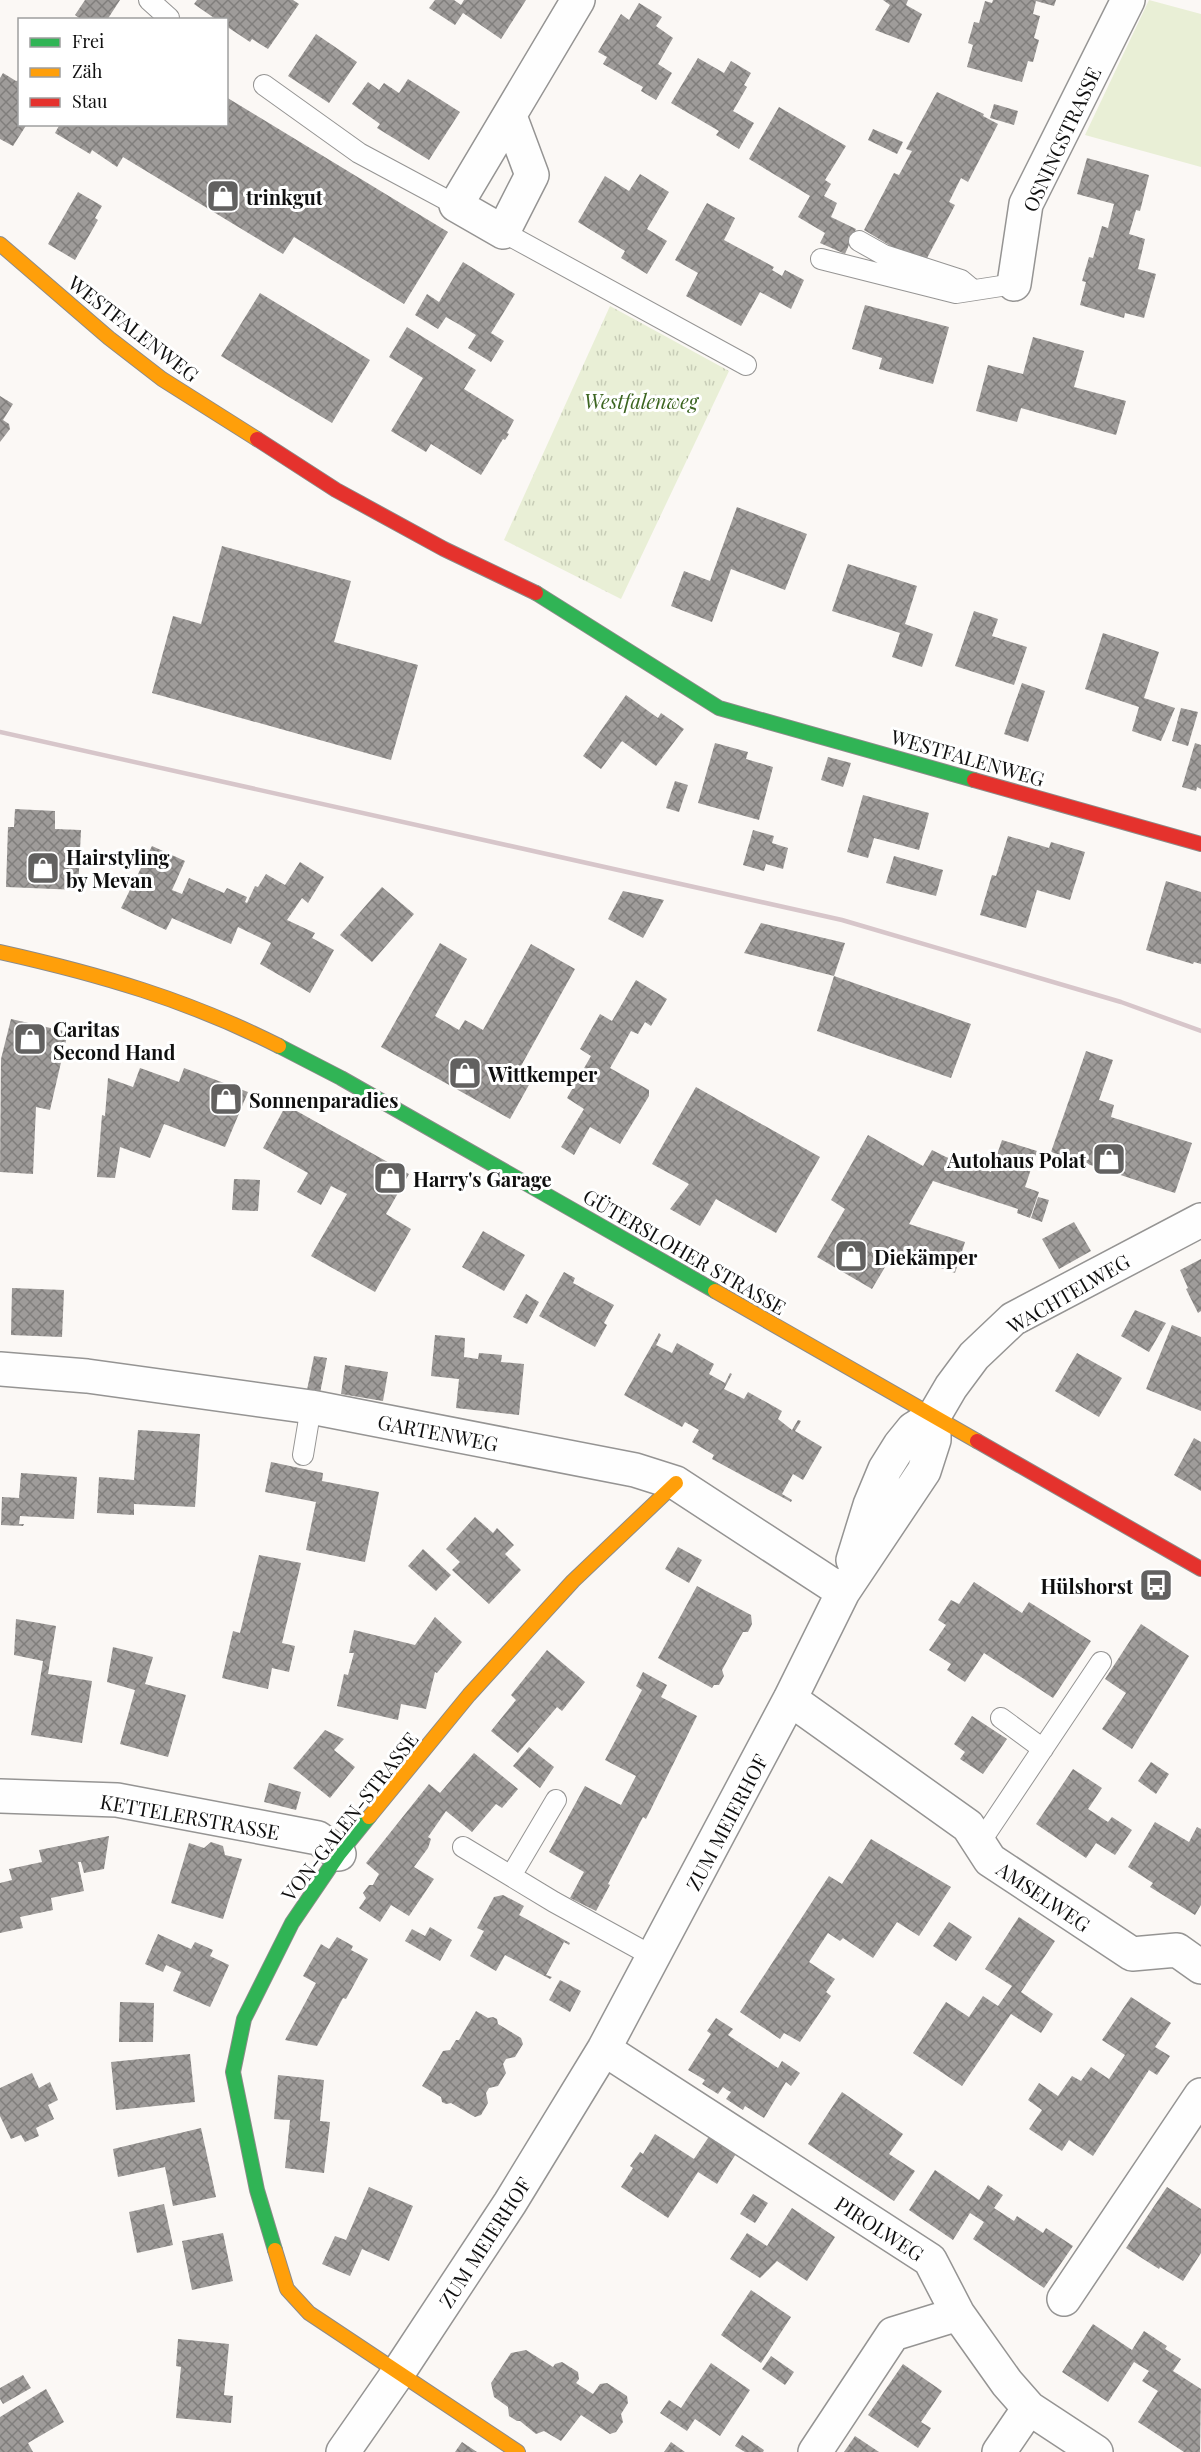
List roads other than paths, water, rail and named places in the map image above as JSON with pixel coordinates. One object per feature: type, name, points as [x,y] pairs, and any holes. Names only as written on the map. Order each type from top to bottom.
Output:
[{"type":"street","points":[[510,116],[532,175],[503,232],[456,205],[578,0]]},
{"type":"street","name":"OSNINGSTRASSE","points":[[1014,284],[1026,204],[1128,0]]},
{"type":"street","name":"WESTFALENWEG","points":[[0,244],[109,338],[162,379],[336,490],[444,549],[543,596],[719,708],[1201,844]]},
{"type":"street","name":"GÜTERSLOHER STRASSE","points":[[0,952],[105,976],[177,1000],[252,1032],[351,1084],[1201,1569]]},
{"type":"street","name":"WACHTELWEG","points":[[934,1416],[951,1387],[974,1356],[1013,1320],[1201,1220]]},
{"type":"street","name":"GARTENWEG","points":[[0,1369],[87,1376],[311,1407],[634,1470],[676,1483],[843,1592]]},
{"type":"street","name":"ZUM MEIERHOF","points":[[343,2452],[510,2203],[604,2049],[790,1699],[843,1592],[924,1471],[934,1440],[934,1416]]},
{"type":"street","name":"VON-GALEN-STRASSE","points":[[398,2373],[309,2313],[287,2289],[257,2190],[233,2072],[244,2019],[292,1923],[339,1854],[469,1695],[573,1581],[676,1483]]},
{"type":"street","name":"AMSELWEG","points":[[790,1699],[968,1826],[990,1860],[1132,1954],[1177,1950],[1201,1967]]},
{"type":"street","name":"KETTELERSTRASSE","points":[[0,1796],[117,1800],[318,1838],[339,1854]]},
{"type":"street","name":"PIROLWEG","points":[[604,2049],[930,2260],[958,2314],[1007,2383],[1029,2408],[1096,2452]]},
{"type":"street","points":[[1065,2299],[1201,2095]]},
{"type":"street","points":[[815,2452],[893,2334],[958,2314]]},
{"type":"street","points":[[398,2373],[518,2452]]},
{"type":"street","points":[[999,2452],[1029,2408]]},
{"type":"lane","points":[[149,0],[169,18]]},
{"type":"lane","points":[[264,85],[359,153],[456,205]]},
{"type":"lane","points":[[503,232],[746,365]]},
{"type":"lane","points":[[859,241],[884,255],[961,280],[973,290]]},
{"type":"lane","points":[[821,259],[956,293],[1014,284]]},
{"type":"lane","points":[[303,1455],[311,1407]]},
{"type":"lane","points":[[979,1844],[1101,1662]]},
{"type":"lane","points":[[1001,1718],[1043,1749]]},
{"type":"lane","points":[[511,1876],[556,1800]]},
{"type":"lane","points":[[463,1847],[654,1957]]},
{"type":"railway","points":[[0,732],[842,920],[1121,1002],[1201,1031]]},
{"type":"place","name":"trinkgut","points":[[223,196]]},
{"type":"place","name":"Hairstyling by Mevan","points":[[43,868]]},
{"type":"place","name":"Caritas Second Hand","points":[[30,1039]]},
{"type":"place","name":"Wittkemper","points":[[465,1073]]},
{"type":"place","name":"Sonnenparadies","points":[[226,1099]]},
{"type":"place","name":"Autohaus Polat","points":[[1109,1159]]},
{"type":"place","name":"Harry's Garage","points":[[390,1178]]},
{"type":"place","name":"Diekämper","points":[[851,1256]]},
{"type":"place","name":"Hülshorst","points":[[1156,1585]]},
{"type":"park label","name":"Westfalenweg","points":[[641,400]]}]
